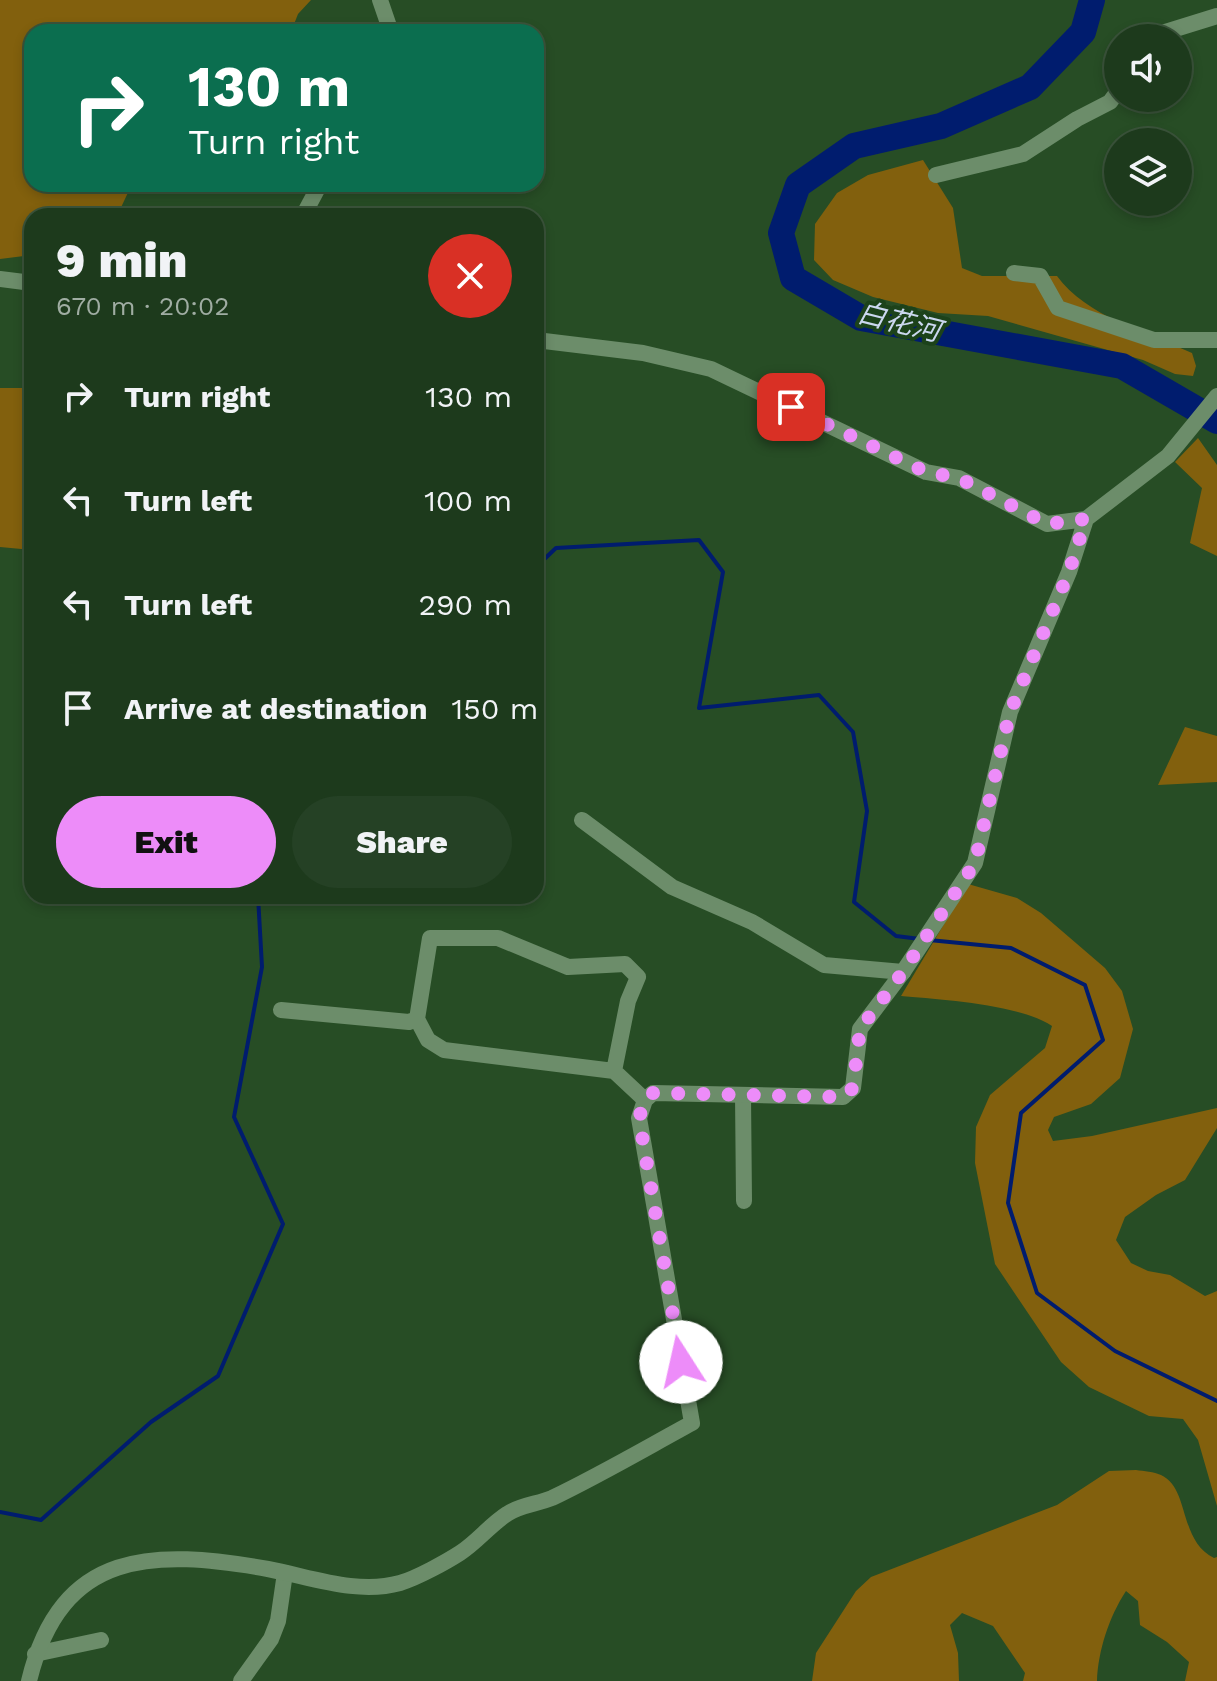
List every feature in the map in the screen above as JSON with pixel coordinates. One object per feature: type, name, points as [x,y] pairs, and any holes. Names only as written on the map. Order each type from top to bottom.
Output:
[{"type":"street","points":[[380,0],[388,24]]},
{"type":"street","points":[[1191,24],[1217,16]]},
{"type":"street","points":[[936,175],[1023,154],[1104,105]]},
{"type":"street","points":[[1014,273],[1040,276],[1058,308],[1086,318],[1154,340],[1217,340]]},
{"type":"street","points":[[0,279],[24,282]]},
{"type":"street","points":[[544,341],[643,353],[711,369],[926,472],[959,478],[1047,524],[1086,519],[1168,456],[1217,396]]},
{"type":"street","points":[[29,1681],[35,1654],[51,1621],[73,1593],[122,1564],[173,1558],[285,1573],[356,1587],[401,1583],[461,1552],[508,1512],[550,1499],[692,1423],[639,1118],[645,1100],[653,1093],[843,1097],[853,1088],[860,1029],[903,972],[975,863],[1010,712],[1069,572],[1086,519]]},
{"type":"street","points":[[582,820],[672,887],[752,922],[824,965],[903,972]]},
{"type":"street","points":[[614,1071],[628,1001],[638,977],[625,964],[568,967],[498,938],[430,938],[417,1019],[428,1040],[444,1050],[614,1071],[645,1100]]},
{"type":"street","points":[[281,1010],[409,1022],[417,1019]]},
{"type":"street","points":[[743,1095],[744,1201]]},
{"type":"street","points":[[241,1681],[271,1639],[278,1621],[285,1573]]},
{"type":"street","points":[[35,1654],[101,1640]]},
{"type":"shaded area","points":[[0,0],[311,0],[298,14],[294,24],[24,24],[24,192],[128,192],[121,208],[24,208],[24,256],[0,259]]},
{"type":"shaded area","points":[[923,160],[953,208],[962,268],[982,276],[1057,276],[1069,290],[1101,313],[1192,353],[1196,366],[1193,376],[1175,374],[1143,360],[988,316],[938,313],[873,297],[833,280],[814,260],[815,224],[837,193],[868,175]]},
{"type":"shaded area","points":[[0,388],[24,388],[24,549],[0,547]]},
{"type":"shaded area","points":[[1198,438],[1217,465],[1217,556],[1190,543],[1202,488],[1175,462]]},
{"type":"shaded area","points":[[1185,727],[1217,736],[1217,782],[1158,785]]},
{"type":"shaded area","points":[[968,884],[1017,898],[1041,913],[1105,968],[1122,991],[1133,1029],[1120,1078],[1091,1104],[1054,1117],[1048,1130],[1053,1141],[1092,1136],[1217,1108],[1217,1128],[1185,1180],[1156,1195],[1125,1217],[1116,1240],[1131,1263],[1148,1271],[1170,1275],[1205,1296],[1217,1291],[1217,1506],[1198,1440],[1183,1419],[1149,1416],[1089,1387],[1061,1362],[995,1264],[975,1163],[976,1127],[990,1095],[1045,1048],[1052,1026],[1001,1008],[901,996]]},
{"type":"shaded area","points":[[1136,1470],[1161,1475],[1170,1482],[1195,1539],[1203,1550],[1217,1557],[1217,1681],[1185,1681],[1189,1662],[1167,1642],[1140,1625],[1138,1601],[1126,1591],[1106,1634],[1097,1681],[1023,1681],[1025,1673],[993,1626],[962,1613],[950,1625],[958,1653],[959,1681],[812,1681],[816,1653],[856,1591],[871,1577],[1057,1505],[1109,1471]]},
{"type":"waterway","name":"白花河","points":[[1092,0],[1083,32],[1030,87],[941,126],[854,146],[798,185],[781,233],[793,278],[861,318],[1122,366],[1217,421]]},
{"type":"waterway","points":[[544,559],[556,548],[699,540],[723,572],[699,708],[819,695],[853,732],[867,811],[854,902],[896,936],[920,939]]},
{"type":"waterway","points":[[0,1512],[41,1520],[151,1422],[218,1376],[283,1224],[234,1117],[262,967],[258,904]]},
{"type":"waterway","points":[[929,940],[1011,948],[1085,985],[1103,1040],[1021,1113],[1008,1203],[1037,1293],[1115,1351],[1217,1401]]},
{"type":"route","points":[[681,1362],[639,1118],[645,1100],[653,1093],[843,1097],[853,1088],[860,1029],[903,972],[975,863],[1010,712],[1069,572],[1086,519],[1047,524],[959,478],[926,472],[791,407]]}]
